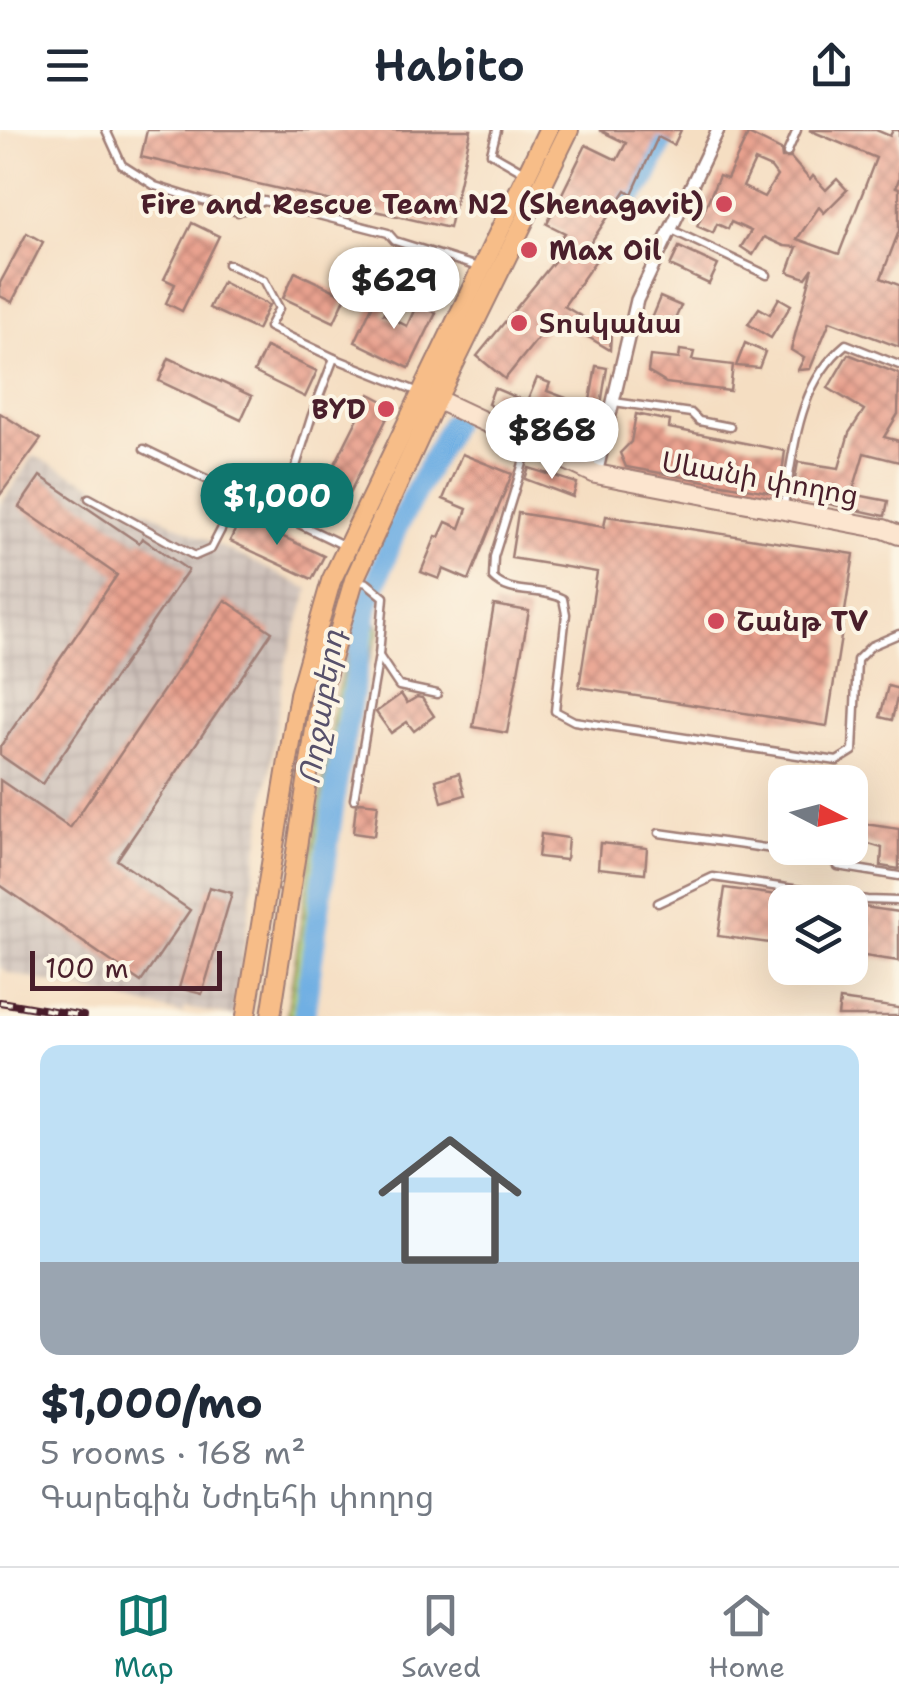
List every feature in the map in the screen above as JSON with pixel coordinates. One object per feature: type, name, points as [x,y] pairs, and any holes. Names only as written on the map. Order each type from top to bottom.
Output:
[{"type":"main road","points":[[271,1016],[320,696],[362,583],[364,556],[428,396],[481,268],[548,130]]},
{"type":"main road","points":[[246,1016],[299,694],[331,581],[428,396],[510,263],[568,130]]},
{"type":"street","points":[[596,474],[637,300],[718,130]]},
{"type":"street","name":"Սևանի փողոց","points":[[428,396],[596,474],[899,535]]},
{"type":"lane","points":[[106,130],[122,165],[155,186],[238,212],[264,201],[388,233],[394,241],[481,268]]},
{"type":"lane","points":[[497,130],[492,153],[527,173]]},
{"type":"lane","points":[[787,153],[797,130]]},
{"type":"lane","points":[[672,230],[766,275]]},
{"type":"lane","name":"Սևանի փողոց","points":[[228,264],[264,280],[279,308],[269,327],[428,396]]},
{"type":"lane","points":[[783,512],[801,409],[832,356],[846,344],[899,365]]},
{"type":"lane","points":[[293,476],[334,358]]},
{"type":"lane","points":[[614,402],[691,413],[700,421],[730,426]]},
{"type":"lane","points":[[530,441],[494,557],[493,578],[508,588],[550,592],[563,599],[566,614],[555,711],[574,721],[838,762],[853,751],[857,660],[871,646],[899,634]]},
{"type":"lane","points":[[144,449],[364,556]]},
{"type":"lane","points":[[90,498],[195,556],[211,549],[239,495]]},
{"type":"lane","points":[[354,799],[384,598],[362,583]]},
{"type":"lane","points":[[378,655],[399,686],[437,694]]},
{"type":"lane","points":[[659,833],[829,858],[838,866],[899,876]]},
{"type":"lane","points":[[658,902],[713,878],[899,901]]},
{"type":"shaded area","points":[[34,456],[309,589],[285,665],[234,1016],[185,1008],[183,1014],[9,973],[0,967],[0,505]]},
{"type":"green space","points":[[362,611],[377,624],[379,632],[360,686],[309,997],[302,1016],[287,1016],[335,703]]},
{"type":"building","points":[[147,130],[471,130],[449,228],[141,157]]},
{"type":"building","points":[[599,130],[681,130],[674,145],[658,137],[632,194],[626,190],[585,251],[596,260],[564,306],[611,334],[610,350],[555,317],[505,379],[477,356],[565,248],[558,242],[565,233],[547,224],[586,145],[617,160],[626,143]]},
{"type":"building","points":[[809,130],[876,130],[890,136],[893,130],[899,130],[899,231],[881,278],[899,285],[899,347],[830,321],[810,369],[798,370],[804,358],[791,350],[813,268],[806,278],[788,272],[797,247],[764,237],[753,255],[741,247],[751,231],[731,222],[728,229],[717,224],[713,233],[697,226],[719,176],[727,179],[748,134],[781,150],[782,158],[791,158],[810,180],[813,176],[826,190],[837,179],[847,190],[824,213],[819,207],[797,239],[839,254],[876,158]],"holes":[[[755,161],[771,168],[777,176],[764,197],[743,187]]]},
{"type":"building","points":[[192,223],[219,236],[182,311],[166,303],[175,284],[164,279]]},
{"type":"building","points":[[27,233],[43,242],[12,302],[0,296],[0,283]]},
{"type":"building","points":[[679,247],[718,265],[709,284],[670,266]]},
{"type":"building","points":[[295,272],[346,296],[334,322],[283,298]]},
{"type":"building","points":[[222,282],[269,305],[257,330],[209,308]]},
{"type":"building","points":[[379,291],[391,297],[383,314],[407,326],[417,304],[436,313],[409,368],[355,342]]},
{"type":"building","points":[[660,297],[681,306],[668,335],[648,326]]},
{"type":"building","points":[[779,298],[791,305],[771,338],[748,324],[759,308],[770,314]]},
{"type":"building","points":[[745,343],[765,352],[759,368],[736,366]]},
{"type":"building","points":[[266,347],[317,371],[305,397],[254,372]]},
{"type":"building","points":[[680,350],[694,352],[692,360],[733,365],[730,391],[666,383],[648,372],[650,356],[679,359]]},
{"type":"building","points":[[848,354],[899,374],[898,414],[884,437],[899,441],[899,462],[864,453],[852,494],[888,501],[885,516],[792,496],[798,462],[839,468],[849,433],[864,410],[828,388]]},
{"type":"building","points":[[169,358],[252,396],[241,420],[159,381]]},
{"type":"building","points":[[596,366],[607,368],[596,435],[594,441],[583,445],[561,441],[549,428],[546,435],[518,423],[488,404],[494,388],[527,402],[537,378],[550,383],[547,391],[566,398],[555,429],[584,435]]},
{"type":"building","points":[[370,394],[393,406],[344,504],[321,492]]},
{"type":"building","points":[[0,413],[41,439],[0,495]]},
{"type":"building","points":[[636,414],[670,421],[669,428],[785,451],[779,494],[626,467],[620,453],[631,442]]},
{"type":"building","points":[[462,454],[512,474],[469,580],[443,569],[439,579],[421,572],[446,522],[460,528],[467,509],[443,499]]},
{"type":"building","points":[[529,468],[577,483],[573,497],[525,479]]},
{"type":"building","points":[[40,476],[139,543],[142,538],[188,570],[42,784],[0,755],[0,747],[117,575],[19,507]]},
{"type":"building","name":"Շանթ TV","points":[[518,513],[604,527],[606,516],[854,554],[827,726],[579,687],[597,572],[511,558]]},
{"type":"building","points":[[241,517],[324,556],[312,579],[230,541]]},
{"type":"building","points":[[225,600],[272,632],[117,860],[190,910],[141,982],[0,885],[0,780],[70,828]]},
{"type":"building","points":[[494,605],[529,611],[507,733],[473,727]]},
{"type":"building","points":[[888,686],[899,689],[892,720],[880,717]]},
{"type":"building","points":[[401,694],[407,703],[422,698],[434,716],[414,731],[407,722],[391,733],[376,712]]},
{"type":"building","points":[[459,773],[465,795],[442,802],[436,780]]},
{"type":"building","points":[[378,804],[374,836],[353,833],[356,805]]},
{"type":"building","points":[[868,824],[899,829],[899,869],[881,866],[882,848],[868,844]]},
{"type":"building","points":[[541,834],[568,838],[566,860],[538,857]]},
{"type":"building","points":[[600,843],[647,848],[645,873],[598,868]]},
{"type":"building","points":[[209,887],[232,893],[202,994],[179,988]]},
{"type":"building","points":[[725,888],[768,894],[768,943],[718,936]]},
{"type":"building","points":[[868,908],[899,912],[899,961],[868,957]]},
{"type":"building","points":[[840,1000],[899,1008],[899,1016],[838,1016]]},
{"type":"waterway","name":"Ողջաբերդ","points":[[629,199],[645,179],[662,142]]},
{"type":"waterway","name":"Ողջաբերդ","points":[[304,1016],[338,772],[368,605],[395,531],[451,424]]},
{"type":"railway","points":[[0,1002],[83,1016]]},
{"type":"place","name":"Fire and Rescue Team N2 (Shenagavit)","points":[[724,204]]},
{"type":"place","name":"Max Oil","points":[[529,250]]},
{"type":"place","name":"Տոսկանա","points":[[519,323]]},
{"type":"place","name":"BYD","points":[[386,409]]},
{"type":"place","name":"Շանթ TV","points":[[716,621]]}]
